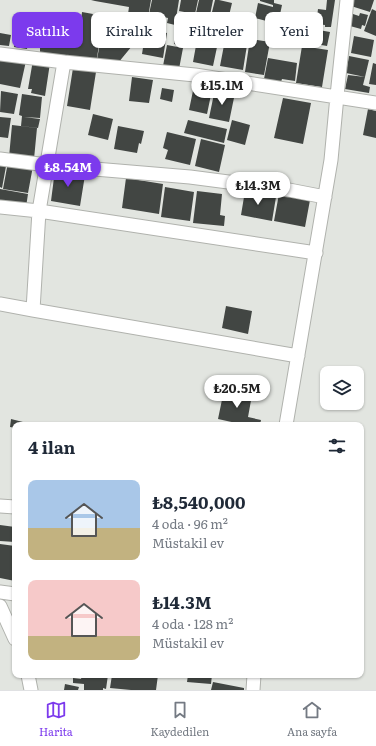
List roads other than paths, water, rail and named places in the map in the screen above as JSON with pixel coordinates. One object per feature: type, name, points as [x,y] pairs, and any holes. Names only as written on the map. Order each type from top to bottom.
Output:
[{"type":"street","points":[[287,422],[332,160],[347,0]]},
{"type":"street","points":[[0,54],[195,75],[376,103]]},
{"type":"street","points":[[33,310],[39,211],[64,62]]},
{"type":"street","points":[[0,159],[47,165],[190,177],[289,190],[325,197]]},
{"type":"street","points":[[0,207],[39,211],[316,253]]},
{"type":"street","points":[[0,304],[298,356]]},
{"type":"street","points":[[0,506],[12,507]]},
{"type":"street","points":[[0,592],[12,594]]},
{"type":"street","points":[[0,606],[12,632]]},
{"type":"street","points":[[29,678],[31,690]]},
{"type":"street","points":[[253,690],[254,678]]}]
